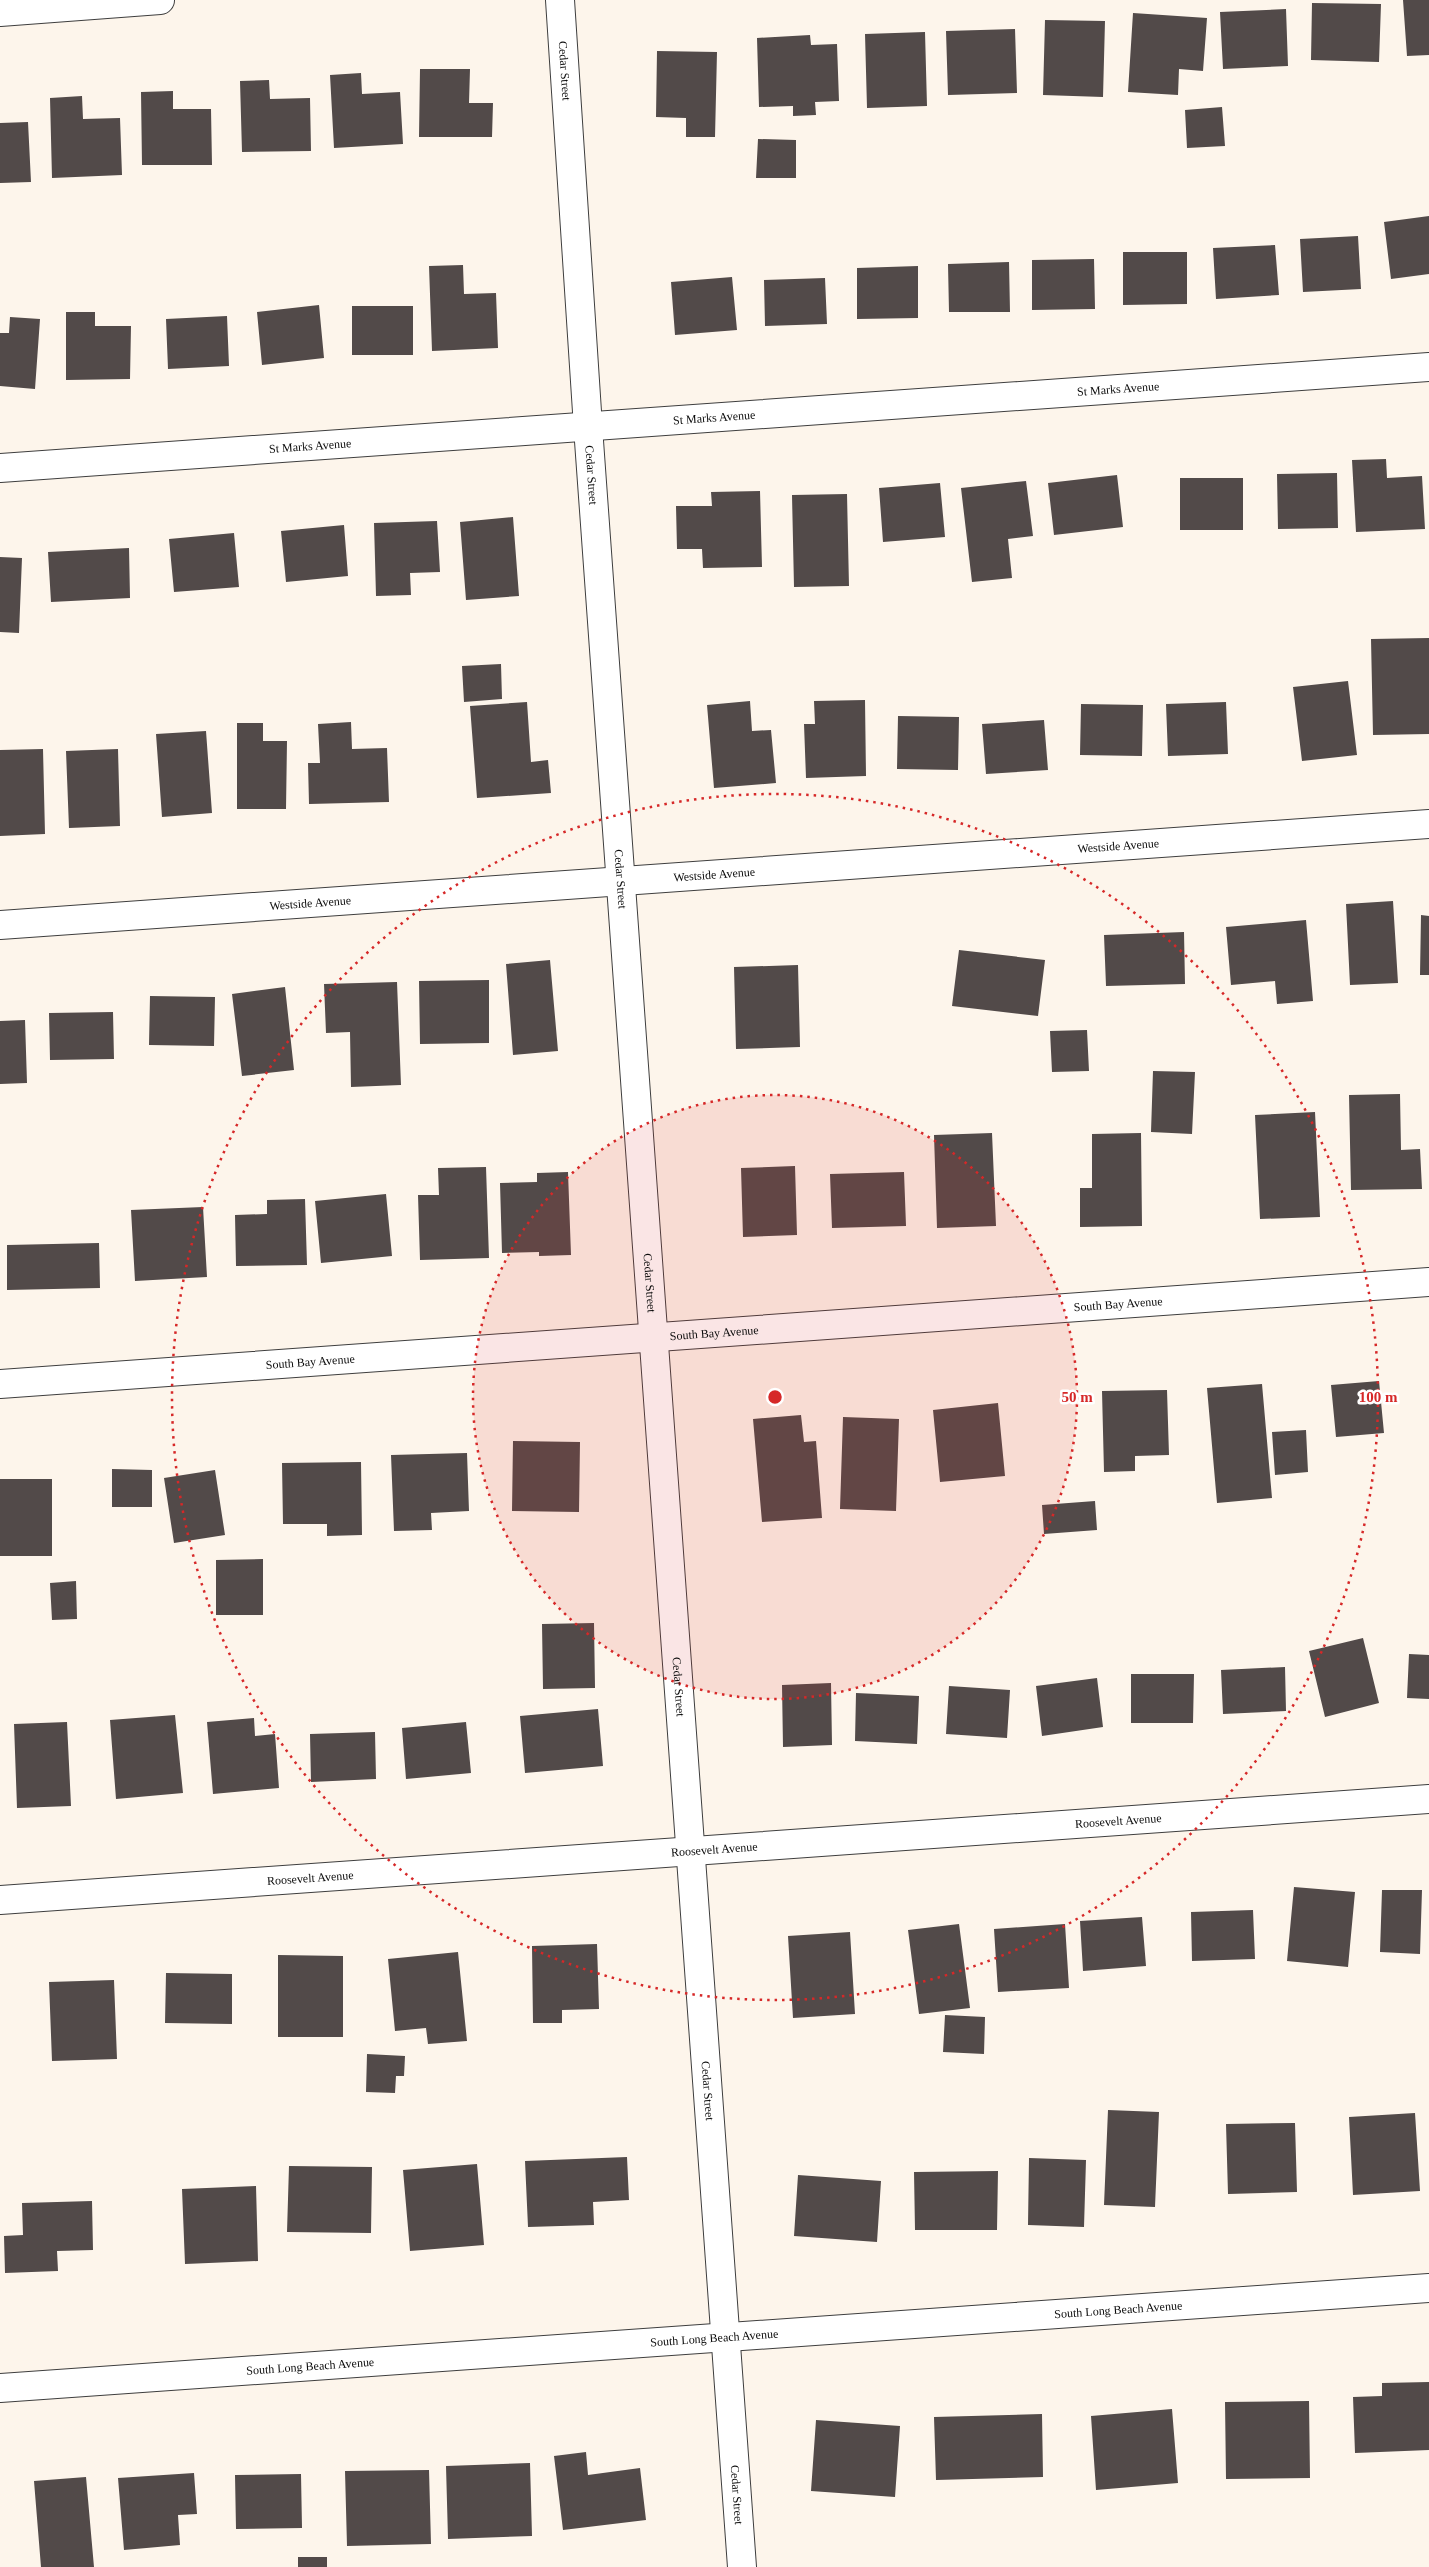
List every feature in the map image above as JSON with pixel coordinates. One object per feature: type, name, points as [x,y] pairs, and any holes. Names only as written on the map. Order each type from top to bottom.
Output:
[{"type":"street","points":[[0,12],[160,0]]},
{"type":"street","name":"Cedar Street","points":[[560,0],[588,427],[742,2567]]},
{"type":"street","name":"St Marks Avenue","points":[[0,468],[1429,368]]},
{"type":"street","name":"Westside Avenue","points":[[0,925],[1429,824]]},
{"type":"street","name":"South Bay Avenue","points":[[0,1384],[1429,1282]]},
{"type":"street","name":"Roosevelt Avenue","points":[[0,1900],[1429,1799]]},
{"type":"street","name":"South Long Beach Avenue","points":[[0,2388],[1429,2288]]},
{"type":"building","points":[[1403,0],[1429,0],[1429,55],[1407,56]]},
{"type":"building","points":[[1312,3],[1381,4],[1379,62],[1311,60]]},
{"type":"building","points":[[1286,9],[1288,66],[1223,69],[1220,12]]},
{"type":"building","points":[[1133,13],[1207,18],[1203,71],[1179,69],[1178,95],[1128,92]]},
{"type":"building","points":[[1045,20],[1105,21],[1103,97],[1043,95]]},
{"type":"building","points":[[1015,29],[1017,93],[948,95],[946,31]]},
{"type":"building","points":[[925,32],[927,106],[867,108],[865,34]]},
{"type":"building","points":[[810,35],[811,45],[837,44],[839,101],[815,102],[816,115],[793,116],[793,106],[759,107],[757,38]]},
{"type":"building","points":[[657,51],[717,52],[715,137],[686,137],[686,118],[656,117]]},
{"type":"building","points":[[420,69],[470,69],[469,103],[493,103],[492,137],[419,137]]},
{"type":"building","points":[[361,73],[362,94],[400,92],[403,144],[334,148],[330,75]]},
{"type":"building","points":[[269,80],[270,99],[310,98],[311,151],[242,152],[240,81]]},
{"type":"building","points":[[173,91],[173,109],[211,109],[212,165],[142,165],[141,92]]},
{"type":"building","points":[[82,96],[83,119],[120,118],[122,175],[52,178],[50,98]]},
{"type":"building","points":[[1222,107],[1225,146],[1187,148],[1185,110]]},
{"type":"building","points":[[28,122],[31,182],[0,183],[0,123]]},
{"type":"building","points":[[758,139],[796,140],[796,178],[756,178]]},
{"type":"building","points":[[1429,216],[1429,274],[1391,279],[1384,222]]},
{"type":"building","points":[[1358,236],[1361,289],[1303,292],[1300,239]]},
{"type":"building","points":[[1275,245],[1279,295],[1216,299],[1213,248]]},
{"type":"building","points":[[1123,252],[1187,252],[1187,304],[1123,305]]},
{"type":"building","points":[[1094,259],[1095,309],[1032,310],[1032,260]]},
{"type":"building","points":[[1009,262],[1010,312],[949,312],[948,264]]},
{"type":"building","points":[[463,265],[464,294],[496,293],[498,348],[432,351],[429,266]]},
{"type":"building","points":[[918,266],[918,318],[857,319],[857,268]]},
{"type":"building","points":[[732,277],[737,330],[675,335],[671,282]]},
{"type":"building","points":[[825,278],[827,324],[765,326],[764,280]]},
{"type":"building","points":[[319,305],[324,358],[262,365],[257,312]]},
{"type":"building","points":[[352,306],[413,306],[413,355],[352,355]]},
{"type":"building","points":[[66,312],[95,312],[95,326],[131,326],[130,379],[66,380]]},
{"type":"building","points":[[227,316],[229,366],[168,369],[166,319]]},
{"type":"building","points":[[10,317],[40,319],[35,389],[0,386],[0,333],[9,333]]},
{"type":"building","points":[[1386,459],[1387,478],[1422,476],[1425,529],[1356,532],[1352,460]]},
{"type":"building","points":[[1337,473],[1338,528],[1278,529],[1277,474]]},
{"type":"building","points":[[1117,475],[1123,527],[1054,535],[1048,483]]},
{"type":"building","points":[[1180,478],[1243,478],[1243,530],[1180,530]]},
{"type":"building","points":[[1026,481],[1033,536],[1008,539],[1012,578],[972,582],[961,488]]},
{"type":"building","points":[[940,483],[945,537],[883,542],[879,488]]},
{"type":"building","points":[[760,491],[762,567],[703,568],[702,549],[677,549],[676,506],[712,506],[711,492]]},
{"type":"building","points":[[847,494],[849,586],[794,587],[792,495]]},
{"type":"building","points":[[513,517],[519,596],[466,600],[460,522]]},
{"type":"building","points":[[437,521],[440,572],[410,573],[411,595],[376,596],[374,523]]},
{"type":"building","points":[[344,525],[348,576],[286,582],[281,531]]},
{"type":"building","points":[[234,533],[239,587],[174,592],[169,539]]},
{"type":"building","points":[[129,548],[130,598],[51,602],[48,552]]},
{"type":"building","points":[[0,557],[22,558],[19,633],[0,632]]},
{"type":"building","points":[[1429,638],[1429,734],[1373,735],[1371,639]]},
{"type":"building","points":[[501,664],[502,699],[464,702],[462,666]]},
{"type":"building","points":[[1348,681],[1357,755],[1302,761],[1293,687]]},
{"type":"building","points":[[865,700],[866,776],[806,778],[804,724],[815,724],[814,701]]},
{"type":"building","points":[[750,701],[752,731],[771,730],[776,783],[714,788],[707,705]]},
{"type":"building","points":[[527,702],[531,762],[548,760],[551,793],[477,798],[470,706]]},
{"type":"building","points":[[1226,702],[1228,754],[1168,756],[1166,704]]},
{"type":"building","points":[[1081,704],[1143,705],[1142,756],[1080,755]]},
{"type":"building","points":[[898,716],[959,717],[958,770],[897,769]]},
{"type":"building","points":[[1044,720],[1048,770],[986,774],[982,724]]},
{"type":"building","points":[[351,722],[352,749],[387,748],[389,802],[309,804],[308,763],[320,763],[318,724]]},
{"type":"building","points":[[237,723],[263,723],[263,741],[287,741],[286,809],[237,809]]},
{"type":"building","points":[[206,731],[212,813],[162,817],[156,734]]},
{"type":"building","points":[[43,749],[45,834],[0,836],[0,750]]},
{"type":"building","points":[[118,749],[120,826],[69,828],[66,751]]},
{"type":"building","points":[[1393,901],[1398,983],[1350,985],[1346,904]]},
{"type":"building","points":[[1421,915],[1429,916],[1429,975],[1420,975]]},
{"type":"building","points":[[1306,920],[1313,1001],[1277,1004],[1275,981],[1231,985],[1226,927]]},
{"type":"building","points":[[1184,932],[1185,984],[1106,986],[1104,935]]},
{"type":"building","points":[[959,950],[1045,960],[1038,1016],[952,1006]]},
{"type":"building","points":[[550,960],[558,1051],[513,1055],[506,964]]},
{"type":"building","points":[[798,965],[800,1047],[736,1049],[734,967]]},
{"type":"building","points":[[489,980],[489,1043],[420,1044],[419,981]]},
{"type":"building","points":[[397,982],[401,1085],[351,1087],[350,1032],[326,1033],[324,984]]},
{"type":"building","points":[[285,987],[294,1070],[242,1076],[232,994]]},
{"type":"building","points":[[150,996],[215,997],[214,1046],[149,1045]]},
{"type":"building","points":[[113,1012],[114,1059],[50,1060],[49,1013]]},
{"type":"building","points":[[25,1020],[27,1083],[0,1084],[0,1021]]},
{"type":"building","points":[[1087,1030],[1089,1071],[1052,1072],[1050,1031]]},
{"type":"building","points":[[1153,1071],[1195,1072],[1192,1134],[1151,1132]]},
{"type":"building","points":[[1400,1094],[1401,1150],[1420,1149],[1422,1189],[1351,1190],[1349,1095]]},
{"type":"building","points":[[1315,1112],[1320,1217],[1260,1219],[1255,1115]]},
{"type":"building","points":[[992,1133],[996,1226],[937,1228],[934,1135]]},
{"type":"building","points":[[1141,1133],[1142,1226],[1080,1227],[1080,1188],[1092,1188],[1092,1134]]},
{"type":"building","points":[[795,1166],[797,1235],[743,1237],[741,1168]]},
{"type":"building","points":[[486,1167],[489,1258],[420,1260],[418,1195],[439,1195],[438,1168]]},
{"type":"building","points":[[568,1172],[571,1255],[539,1256],[539,1252],[502,1253],[500,1183],[537,1182],[537,1173]]},
{"type":"building","points":[[904,1172],[906,1226],[832,1228],[830,1174]]},
{"type":"building","points":[[386,1194],[392,1256],[321,1263],[315,1201]]},
{"type":"building","points":[[305,1199],[307,1265],[236,1266],[235,1215],[267,1214],[267,1200]]},
{"type":"building","points":[[203,1207],[207,1277],[135,1281],[131,1210]]},
{"type":"building","points":[[99,1243],[100,1288],[7,1290],[7,1245]]},
{"type":"building","points":[[1379,1381],[1384,1433],[1336,1437],[1331,1385]]},
{"type":"building","points":[[1262,1384],[1272,1498],[1217,1503],[1207,1388]]},
{"type":"building","points":[[1167,1390],[1169,1455],[1135,1456],[1135,1471],[1104,1472],[1102,1391]]},
{"type":"building","points":[[998,1403],[1005,1476],[940,1482],[933,1410]]},
{"type":"building","points":[[801,1415],[804,1442],[816,1441],[822,1518],[762,1522],[753,1419]]},
{"type":"building","points":[[843,1417],[899,1419],[896,1511],[840,1509]]},
{"type":"building","points":[[1306,1430],[1308,1472],[1275,1475],[1272,1432]]},
{"type":"building","points":[[513,1441],[580,1442],[579,1512],[512,1511]]},
{"type":"building","points":[[467,1453],[469,1511],[431,1513],[432,1530],[394,1531],[391,1455]]},
{"type":"building","points":[[361,1462],[362,1535],[327,1536],[327,1524],[283,1524],[282,1463]]},
{"type":"building","points":[[112,1469],[152,1470],[152,1507],[112,1507]]},
{"type":"building","points":[[215,1470],[225,1535],[174,1543],[164,1478]]},
{"type":"building","points":[[0,1479],[52,1479],[52,1556],[0,1556]]},
{"type":"building","points":[[1095,1501],[1097,1530],[1044,1534],[1042,1505]]},
{"type":"building","points":[[263,1559],[263,1615],[216,1615],[216,1560]]},
{"type":"building","points":[[76,1581],[77,1619],[52,1620],[50,1583]]},
{"type":"building","points":[[594,1623],[595,1688],[543,1689],[542,1624]]},
{"type":"building","points":[[1363,1638],[1379,1703],[1325,1717],[1309,1651]]},
{"type":"building","points":[[1409,1654],[1429,1655],[1429,1699],[1407,1698]]},
{"type":"building","points":[[1285,1667],[1286,1711],[1223,1714],[1221,1670]]},
{"type":"building","points":[[1131,1674],[1194,1674],[1193,1723],[1131,1723]]},
{"type":"building","points":[[1097,1678],[1103,1727],[1042,1736],[1036,1686]]},
{"type":"building","points":[[831,1683],[832,1745],[783,1747],[782,1685]]},
{"type":"building","points":[[949,1686],[1010,1690],[1007,1738],[946,1734]]},
{"type":"building","points":[[856,1693],[919,1696],[917,1744],[855,1741]]},
{"type":"building","points":[[598,1709],[603,1766],[525,1773],[520,1716]]},
{"type":"building","points":[[175,1715],[183,1793],[116,1799],[110,1720]]},
{"type":"building","points":[[254,1718],[255,1736],[275,1734],[279,1788],[213,1794],[207,1722]]},
{"type":"building","points":[[67,1722],[71,1806],[17,1808],[14,1724]]},
{"type":"building","points":[[466,1722],[471,1773],[406,1779],[402,1728]]},
{"type":"building","points":[[375,1732],[376,1779],[311,1782],[310,1734]]},
{"type":"building","points":[[1294,1887],[1355,1892],[1348,1967],[1287,1961]]},
{"type":"building","points":[[1382,1890],[1422,1890],[1420,1954],[1380,1952]]},
{"type":"building","points":[[1253,1910],[1255,1959],[1192,1961],[1191,1912]]},
{"type":"building","points":[[1142,1917],[1146,1966],[1083,1971],[1080,1921]]},
{"type":"building","points":[[959,1924],[970,2008],[919,2014],[908,1930]]},
{"type":"building","points":[[1065,1924],[1069,1988],[998,1992],[994,1929]]},
{"type":"building","points":[[850,1932],[855,2014],[793,2018],[788,1936]]},
{"type":"building","points":[[597,1944],[599,2009],[562,2010],[562,2023],[533,2023],[532,1946]]},
{"type":"building","points":[[458,1952],[467,2041],[428,2044],[426,2028],[395,2031],[388,1959]]},
{"type":"building","points":[[278,1955],[343,1956],[343,2037],[278,2037]]},
{"type":"building","points":[[166,1973],[232,1974],[232,2024],[165,2023]]},
{"type":"building","points":[[114,1980],[117,2059],[52,2061],[49,1982]]},
{"type":"building","points":[[945,2015],[985,2017],[984,2054],[943,2052]]},
{"type":"building","points":[[367,2054],[405,2056],[404,2076],[396,2076],[395,2093],[366,2092]]},
{"type":"building","points":[[1108,2110],[1159,2112],[1155,2207],[1104,2205]]},
{"type":"building","points":[[1415,2113],[1420,2191],[1353,2195],[1349,2117]]},
{"type":"building","points":[[1295,2123],[1297,2192],[1228,2194],[1226,2124]]},
{"type":"building","points":[[627,2157],[629,2200],[593,2202],[594,2225],[528,2227],[525,2161]]},
{"type":"building","points":[[1029,2158],[1086,2160],[1084,2227],[1028,2225]]},
{"type":"building","points":[[477,2164],[484,2245],[410,2251],[403,2170]]},
{"type":"building","points":[[289,2166],[372,2167],[371,2233],[287,2232]]},
{"type":"building","points":[[998,2171],[997,2230],[915,2230],[914,2172]]},
{"type":"building","points":[[798,2175],[881,2181],[877,2242],[794,2236]]},
{"type":"building","points":[[256,2186],[258,2261],[185,2264],[182,2189]]},
{"type":"building","points":[[92,2201],[93,2250],[57,2251],[58,2271],[5,2273],[4,2236],[23,2235],[22,2203]]},
{"type":"building","points":[[1429,2382],[1429,2450],[1355,2453],[1353,2397],[1382,2396],[1382,2383]]},
{"type":"building","points":[[1309,2401],[1310,2478],[1226,2479],[1225,2402]]},
{"type":"building","points":[[1172,2409],[1178,2483],[1096,2490],[1091,2416]]},
{"type":"building","points":[[1042,2414],[1043,2477],[936,2480],[934,2417]]},
{"type":"building","points":[[816,2420],[900,2426],[895,2497],[811,2491]]},
{"type":"building","points":[[586,2452],[588,2475],[640,2468],[646,2520],[563,2530],[554,2456]]},
{"type":"building","points":[[530,2463],[532,2536],[448,2539],[446,2466]]},
{"type":"building","points":[[429,2470],[431,2544],[347,2546],[345,2471]]},
{"type":"building","points":[[194,2473],[197,2514],[178,2515],[180,2545],[124,2550],[118,2478]]},
{"type":"building","points":[[301,2474],[302,2528],[236,2529],[235,2475]]},
{"type":"building","points":[[86,2477],[94,2567],[41,2567],[34,2481]]},
{"type":"building","points":[[298,2557],[327,2557],[327,2567],[298,2567]]}]
